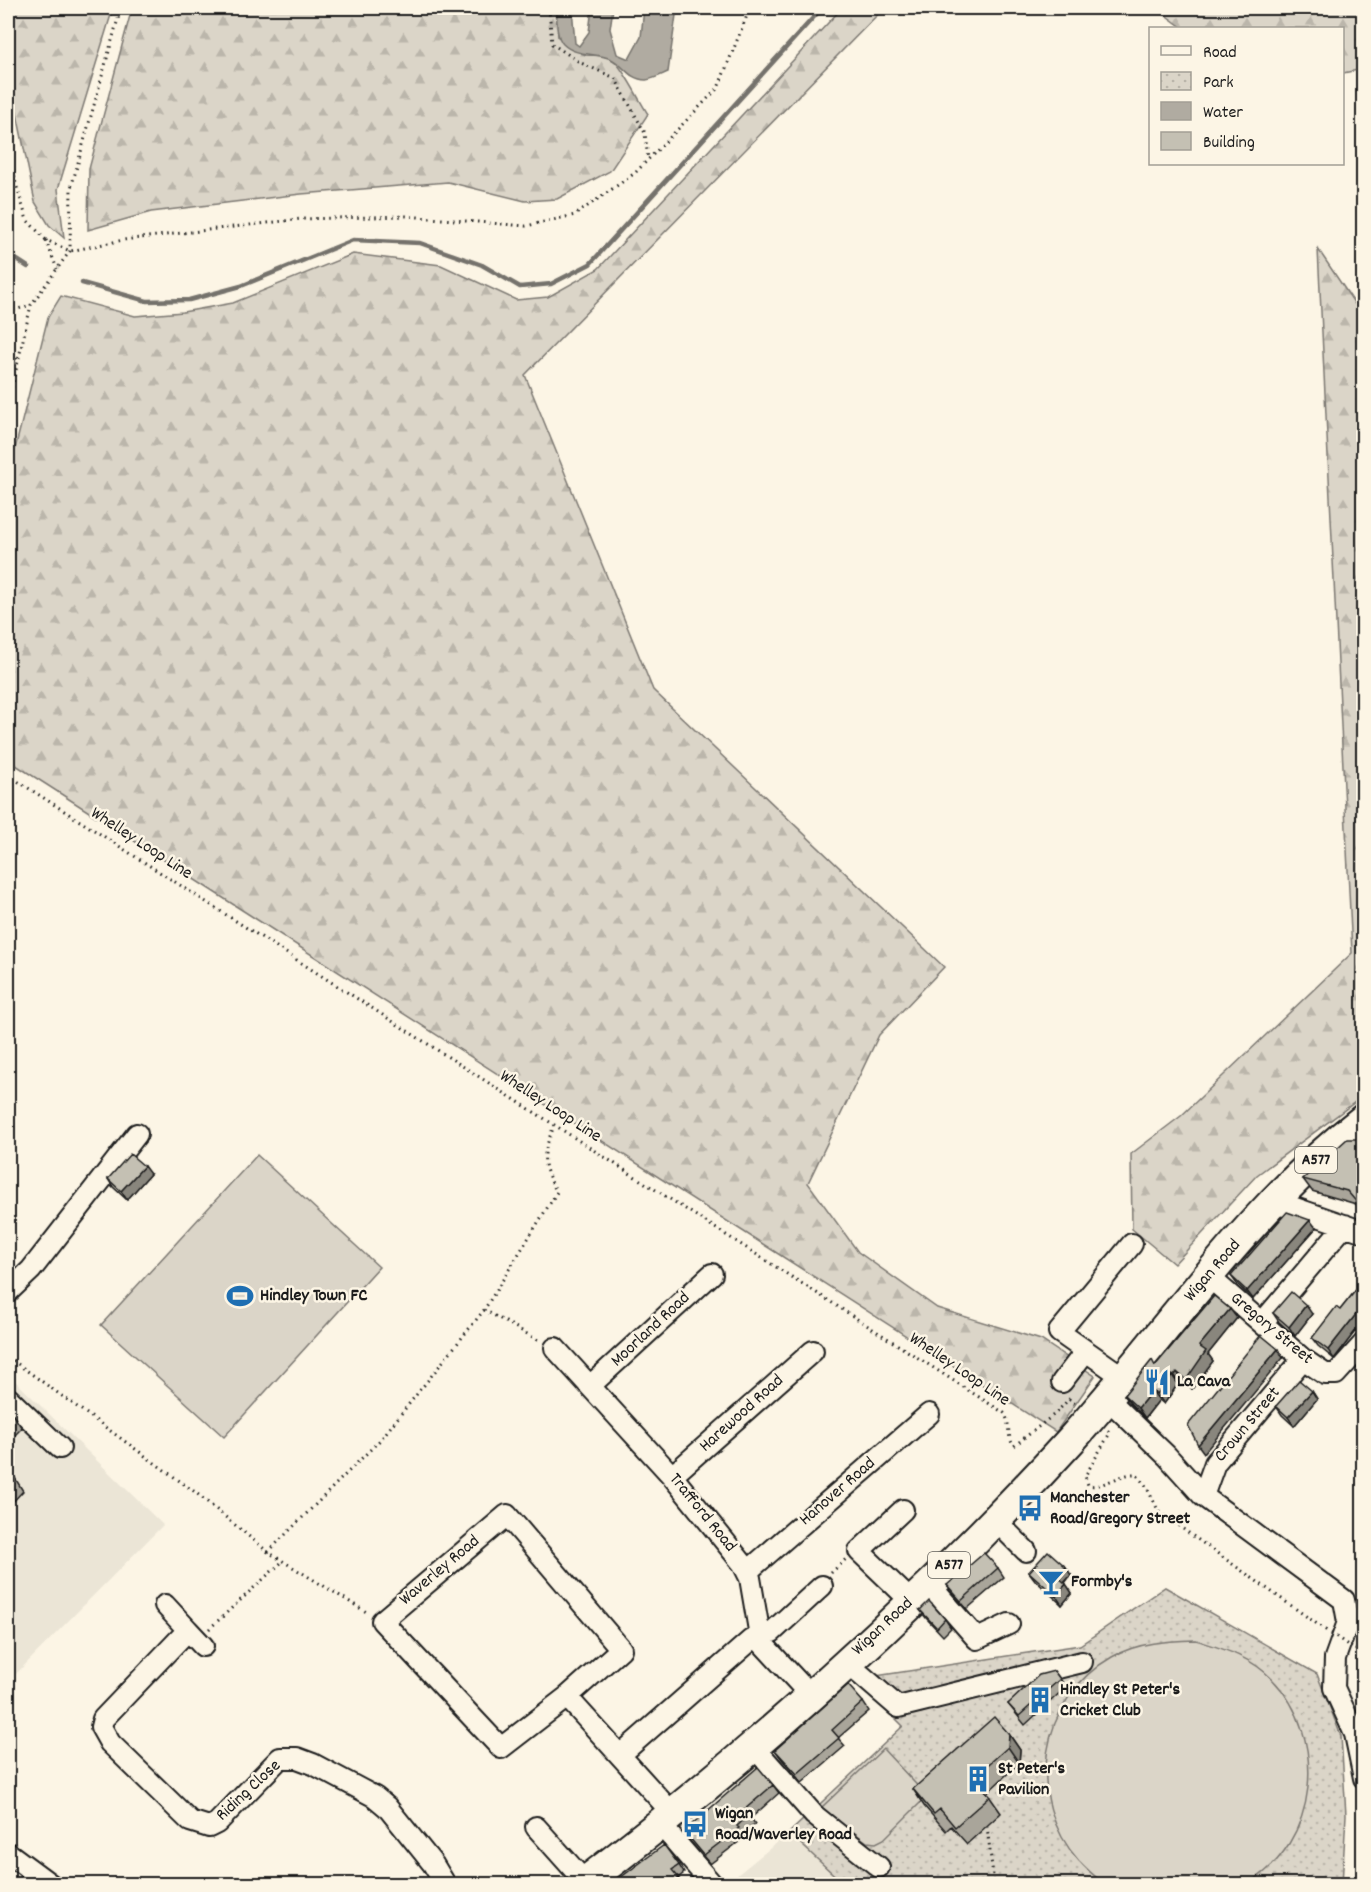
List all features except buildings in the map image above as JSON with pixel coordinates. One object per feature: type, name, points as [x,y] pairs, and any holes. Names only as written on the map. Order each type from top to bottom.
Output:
[{"type":"highway","name":"A577","points":[[1273,1204],[1311,1165],[1362,1124]]},
{"type":"highway","name":"Wigan Road","points":[[584,1884],[667,1820],[812,1697],[995,1520],[1115,1388],[1208,1276],[1273,1204]]},
{"type":"street","points":[[8,1292],[31,1270],[137,1134]]},
{"type":"street","points":[[1262,1323],[1354,1229],[1292,1207],[1273,1204]]},
{"type":"street","points":[[1132,1244],[1059,1332],[1085,1352],[1167,1456],[1203,1496],[1344,1600],[1348,1622],[1335,1658],[1334,1688],[1355,1734],[1364,1778]]},
{"type":"street","name":"Moorland Road","points":[[591,1385],[710,1273]]},
{"type":"street","name":"Gregory Street","points":[[1208,1276],[1303,1359],[1325,1374],[1336,1374],[1364,1343]]},
{"type":"street","name":"Trafford Road","points":[[555,1348],[672,1476],[748,1571],[759,1637],[765,1648],[812,1697]]},
{"type":"street","name":"Harewood Road","points":[[672,1476],[812,1350]]},
{"type":"street","points":[[1062,1382],[1085,1352]]},
{"type":"street","name":"Crown Street","points":[[1203,1496],[1215,1463],[1303,1359]]},
{"type":"street","points":[[8,1398],[60,1448]]},
{"type":"street","name":"Hanover Road","points":[[748,1571],[931,1415]]},
{"type":"street","points":[[903,1510],[859,1551],[920,1593],[977,1639],[1009,1624]]},
{"type":"street","name":"Waverley Road","points":[[507,1515],[621,1649],[567,1697],[501,1748],[382,1621],[507,1515]]},
{"type":"street","points":[[995,1520],[1026,1551]]},
{"type":"street","points":[[620,1755],[751,1640],[772,1632],[822,1586]]},
{"type":"street","points":[[165,1605],[196,1639]]},
{"type":"street","name":"Riding Close","points":[[196,1639],[103,1719],[101,1727],[110,1743],[190,1821],[209,1827],[217,1823],[280,1758],[297,1758],[313,1764],[375,1797],[387,1807],[433,1864],[445,1884]]},
{"type":"street","points":[[846,1662],[898,1707],[1082,1662]]},
{"type":"street","points":[[567,1697],[620,1755],[712,1884]]},
{"type":"street","points":[[754,1747],[814,1815],[879,1867]]},
{"type":"street","points":[[536,1827],[584,1884]]},
{"type":"street","points":[[8,1853],[50,1884]]},
{"type":"path","points":[[8,405],[31,305],[70,251],[71,188],[122,8]]},
{"type":"path","points":[[549,8],[552,44],[581,63],[615,78],[645,133],[648,159]]},
{"type":"path","points":[[8,140],[16,184],[27,220],[46,240],[70,251],[123,240],[301,219],[405,216],[526,226],[574,215],[635,173],[718,88],[750,8]]},
{"type":"path","points":[[46,240],[57,270]]},
{"type":"path","points":[[8,312],[31,305]]},
{"type":"path","points":[[8,342],[18,362]]},
{"type":"path","name":"Whelley Loop Line","points":[[8,775],[1004,1413],[1007,1417],[1009,1439],[1014,1446],[1056,1413],[1069,1399],[1079,1408]]},
{"type":"path","points":[[268,1552],[381,1439],[484,1310],[557,1192],[545,1172],[543,1154],[554,1125]]},
{"type":"path","points":[[484,1310],[502,1322],[555,1348]]},
{"type":"path","points":[[8,1357],[195,1492],[268,1552],[382,1621]]},
{"type":"path","points":[[1101,1448],[1085,1476],[1088,1485],[1094,1486],[1125,1473],[1136,1474],[1146,1486],[1159,1512],[1352,1648]]},
{"type":"path","points":[[822,1586],[823,1582],[846,1558],[859,1551]]},
{"type":"path","points":[[196,1639],[283,1561]]},
{"type":"path","points":[[987,1826],[994,1884]]},
{"type":"shaded area","points":[[8,1374],[163,1525],[8,1682]]},
{"type":"shaded area","points":[[789,1833],[844,1884],[726,1884]]},
{"type":"green space","points":[[8,8],[113,8],[58,189],[64,238],[49,225],[35,202],[8,70]]},
{"type":"green space","points":[[132,8],[557,8],[558,37],[583,54],[603,56],[617,63],[648,114],[610,171],[557,199],[525,201],[448,182],[301,194],[151,212],[88,230],[89,169]]},
{"type":"green space","points":[[842,8],[884,8],[525,375],[653,690],[944,967],[879,1035],[808,1183],[858,1252],[937,1308],[1041,1340],[1095,1376],[1056,1432],[8,760],[8,461],[15,449],[48,317],[61,296],[135,316],[183,312],[233,303],[353,254],[441,265],[516,300],[548,297],[598,269]]},
{"type":"green space","points":[[1156,8],[1363,8],[1363,69],[1344,73],[1344,27],[1182,27]]},
{"type":"green space","points":[[1318,249],[1363,316],[1363,1096],[1257,1175],[1174,1264],[1132,1229],[1131,1154],[1181,1116],[1352,953]]},
{"type":"green space","name":"Hindley Town FC","points":[[257,1155],[379,1267],[224,1437],[101,1325]]},
{"type":"green space","points":[[1165,1587],[1317,1674],[1341,1736],[1346,1815],[1342,1884],[844,1884],[789,1833],[903,1726],[856,1679],[1080,1645]]},
{"type":"green space","points":[[1196,1640],[1227,1650],[1264,1671],[1290,1703],[1302,1730],[1308,1759],[1308,1788],[1302,1817],[1289,1843],[1271,1866],[1247,1884],[1106,1884],[1079,1861],[1062,1836],[1051,1809],[1046,1780],[1048,1752],[1055,1723],[1068,1698],[1087,1675],[1112,1657],[1142,1645]]},
{"type":"green space","points":[[883,1749],[927,1796],[884,1839],[876,1843],[867,1842],[821,1808]]},
{"type":"water","points":[[557,8],[572,8],[575,43],[579,46],[589,32],[592,8],[613,8],[610,29],[617,54],[629,59],[641,37],[644,8],[677,8],[668,72],[652,79],[635,78],[611,59],[580,53],[568,48],[560,40]]},
{"type":"waterway","points":[[82,283],[147,301],[189,300],[241,286],[353,240],[420,243],[482,265],[520,287],[551,284],[590,264],[822,8]]},
{"type":"waterway","points":[[8,254],[28,267]]},
{"type":"place","name":"Hindley Town FC","points":[[240,1296]]},
{"type":"place","name":"La Cava","points":[[1157,1382]]},
{"type":"place","name":"Manchester Road/Gregory Street","points":[[1030,1508]]},
{"type":"place","name":"Formby's","points":[[1051,1582]]},
{"type":"place","name":"Hindley St Peter's Cricket Club","points":[[1040,1700]]},
{"type":"place","name":"St Peter's Pavilion","points":[[978,1779]]},
{"type":"place","name":"Wigan Road/Waverley Road","points":[[695,1824]]}]
